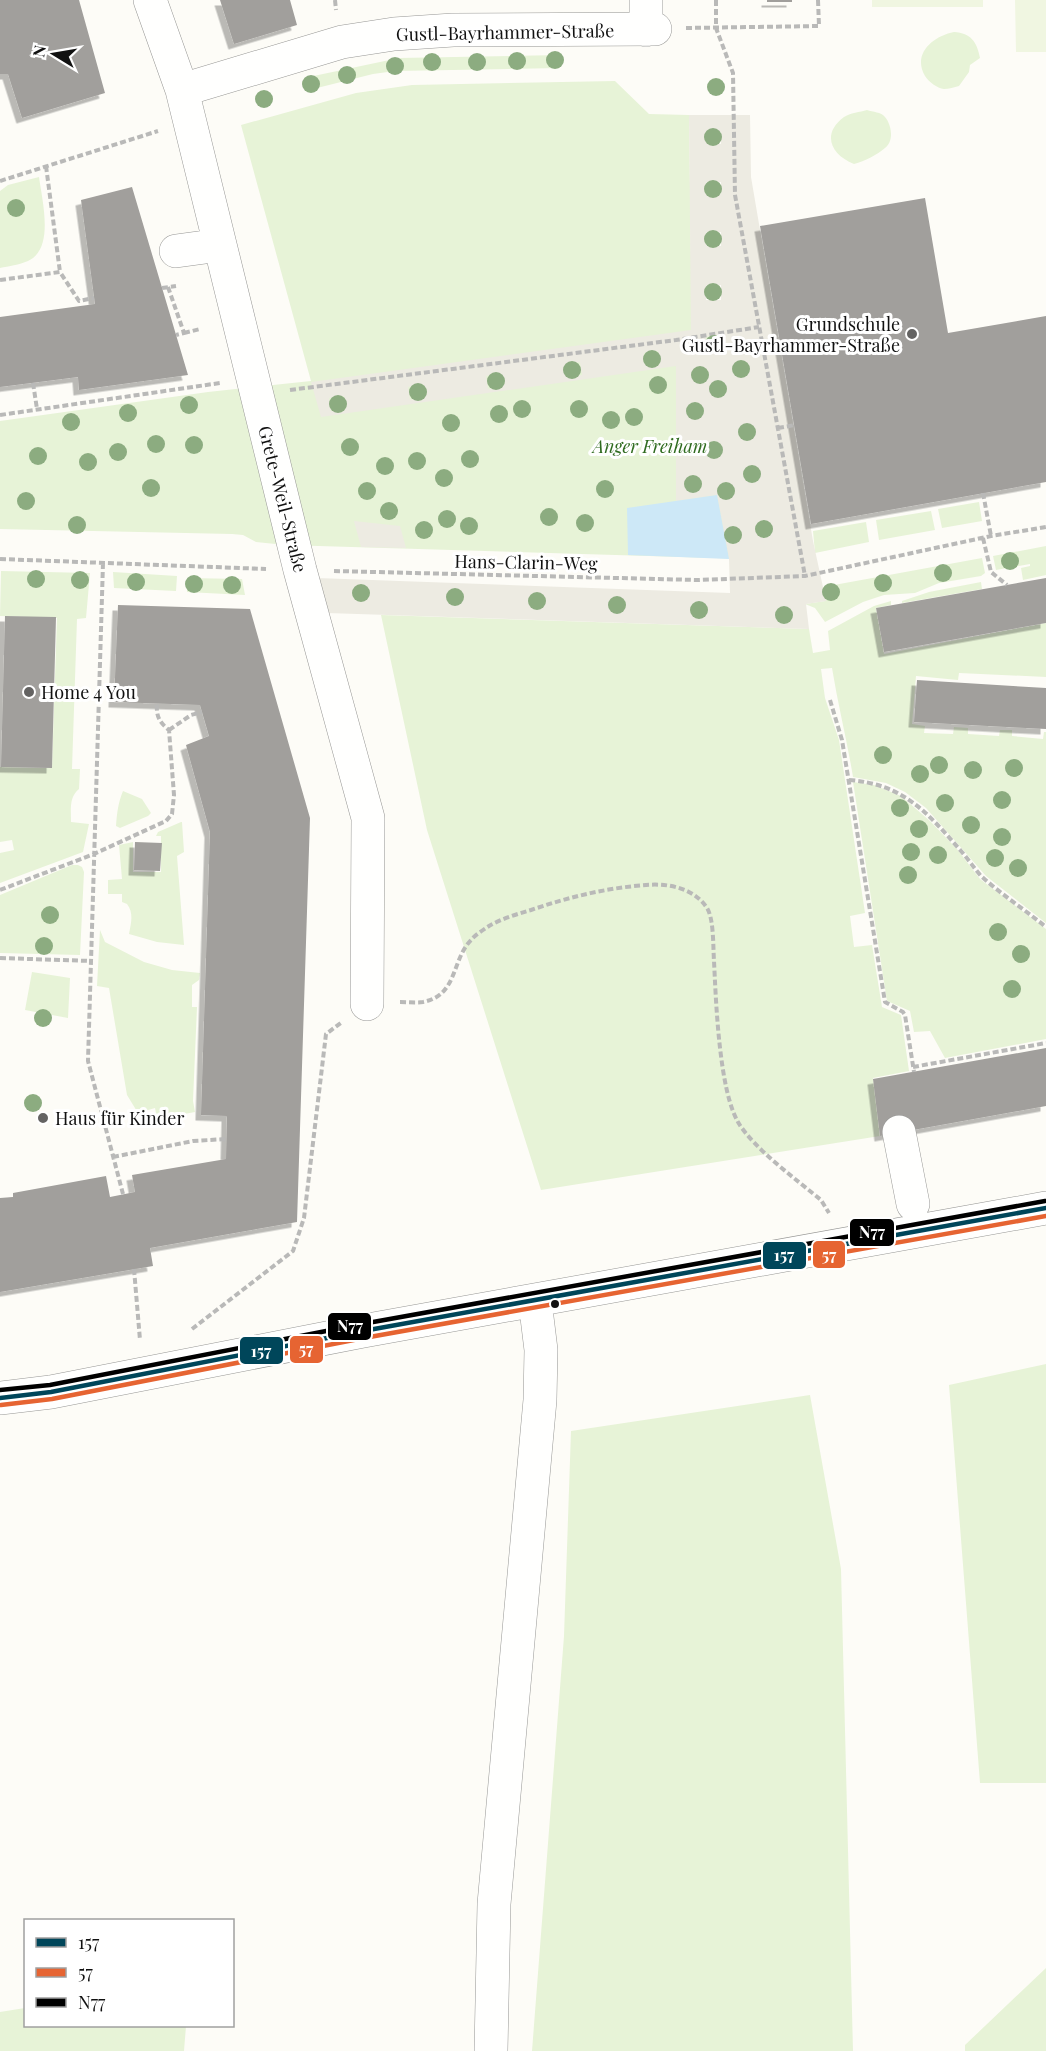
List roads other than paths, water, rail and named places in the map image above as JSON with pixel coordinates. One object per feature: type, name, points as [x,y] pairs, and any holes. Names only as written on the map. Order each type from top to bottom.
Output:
[{"type":"street","name":"Grete-Weil-Straße","points":[[150,0],[186,105],[300,570],[368,818],[367,1004]]},
{"type":"street","name":"Gustl-Bayrhammer-Straße","points":[[186,105],[342,42],[394,34],[649,20]]},
{"type":"street","points":[[177,251],[220,245]]},
{"type":"street","points":[[899,1132],[913,1204]]},
{"type":"street","points":[[0,1398],[51,1392],[363,1331],[1046,1208]]},
{"type":"street","points":[[490,2051],[494,1904],[540,1400],[541,1350],[535,1301]]},
{"type":"water","points":[[717,495],[729,559],[628,555],[627,508]]},
{"type":"place","name":"Grundschule Gustl-Bayrhammer-Straße","points":[[912,334]]},
{"type":"place","name":"Home 4 You","points":[[29,692]]},
{"type":"place","name":"Haus für Kinder","points":[[43,1118]]},
{"type":"park label","name":"Anger Freiham","points":[[650,446]]}]
